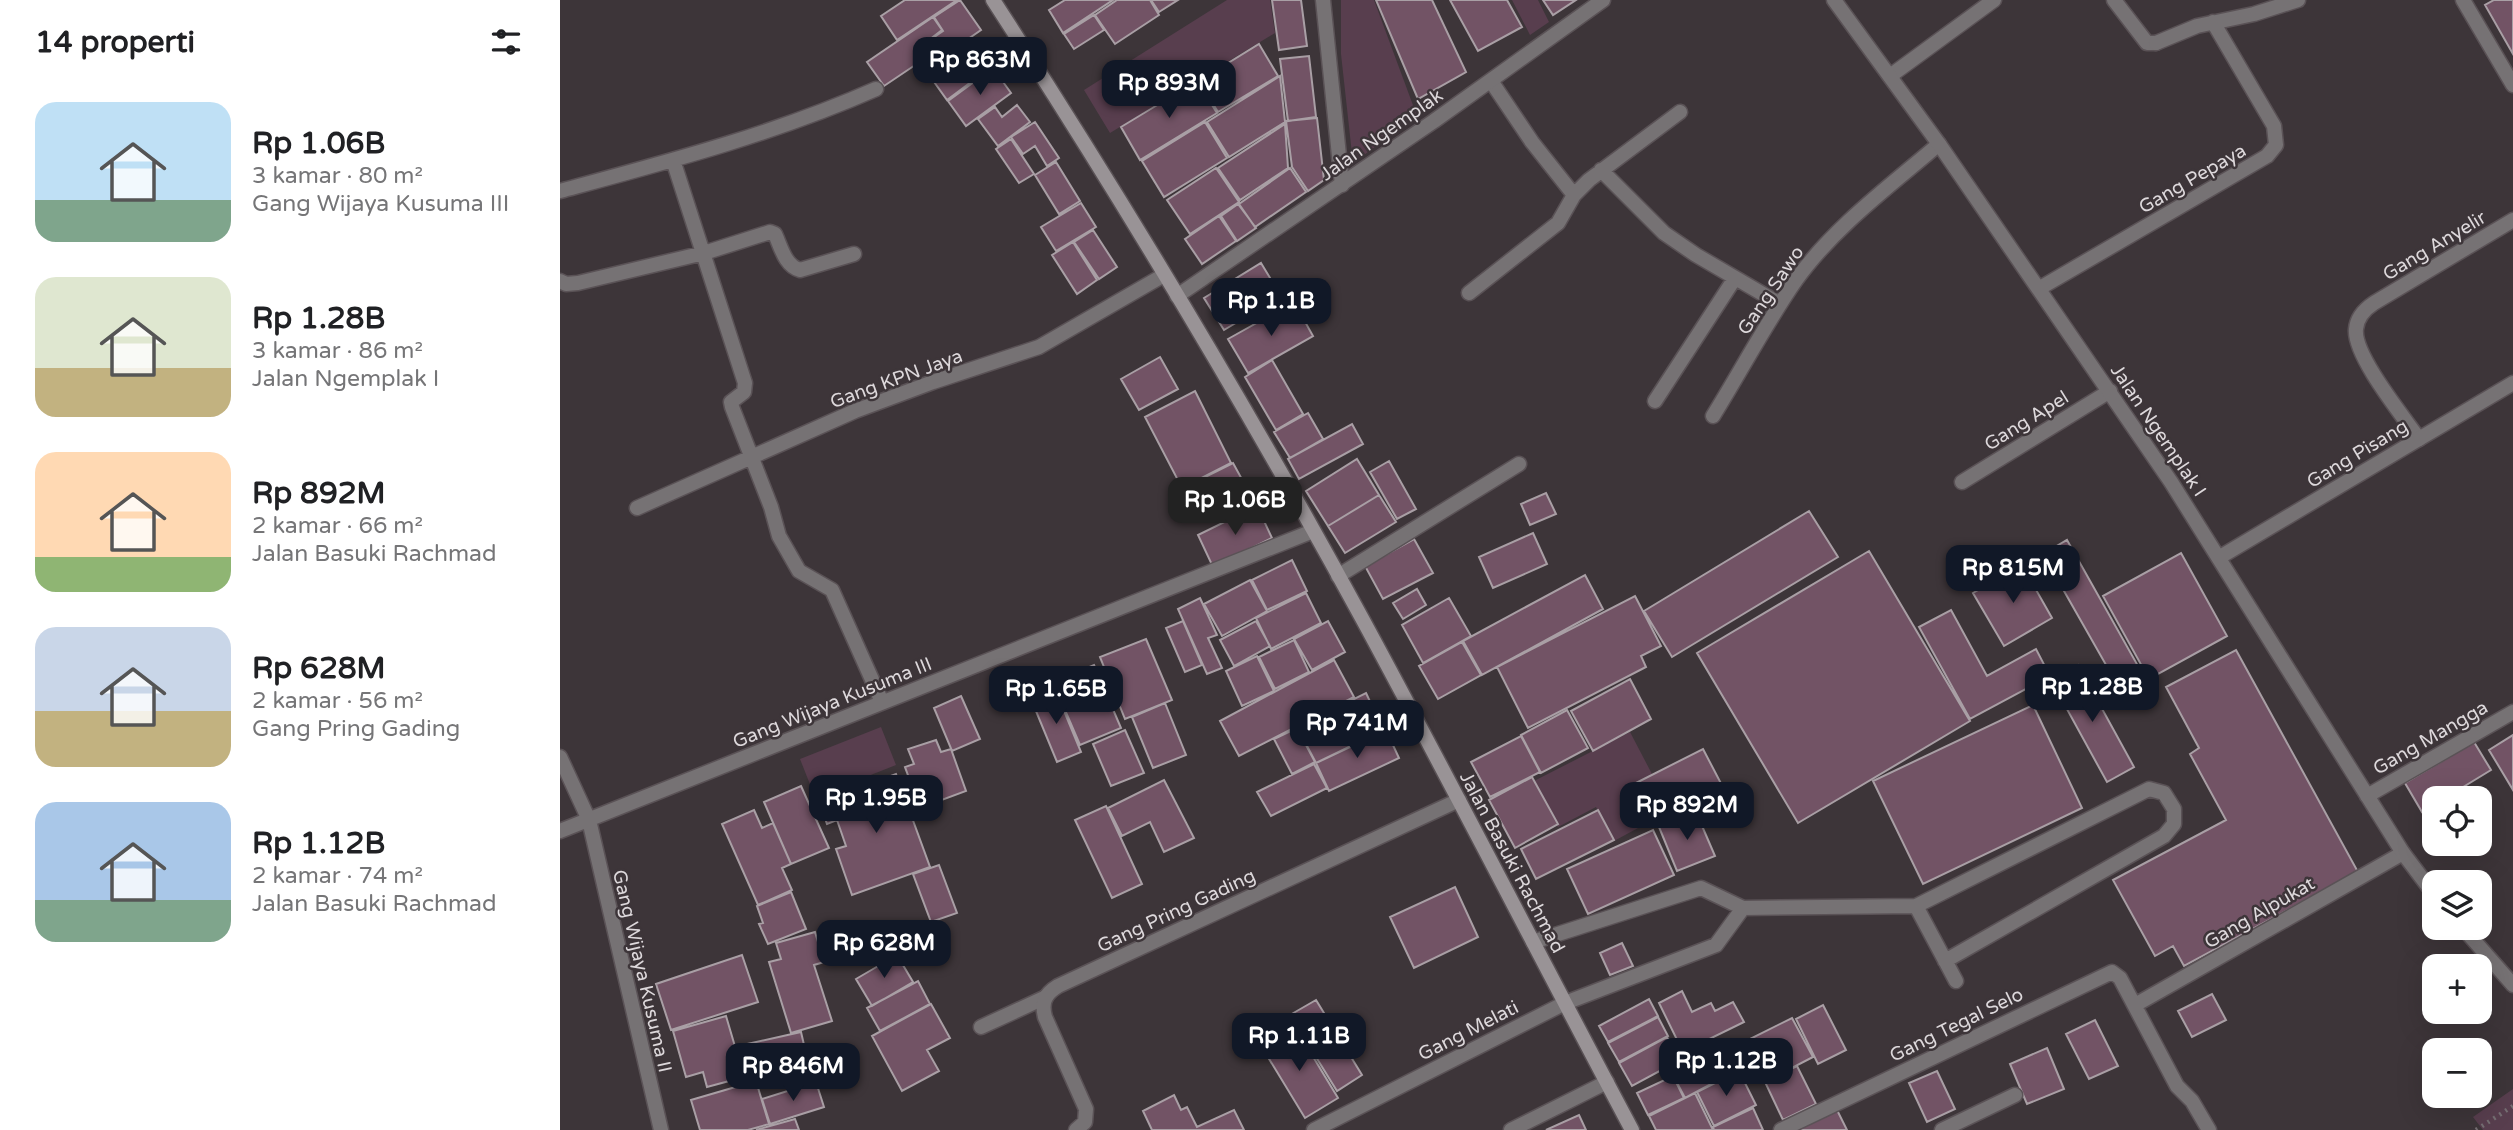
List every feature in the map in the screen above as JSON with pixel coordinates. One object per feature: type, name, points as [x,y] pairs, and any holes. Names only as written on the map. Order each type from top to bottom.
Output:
[{"type":"main road","name":"Jalan Basuki Rachmad","points":[[993,0],[1083,140],[1313,531],[1459,800],[1632,1130]]},
{"type":"street","points":[[1323,0],[1342,185]]},
{"type":"street","name":"Jalan Ngemplak","points":[[1177,296],[1342,185],[1603,0]]},
{"type":"street","name":"Jalan Ngemplak I","points":[[1834,0],[1939,144],[2110,391],[2220,556],[2367,796],[2422,878]]},
{"type":"street","points":[[1889,76],[1994,0]]},
{"type":"street","points":[[2114,0],[2147,43],[2156,43],[2189,29],[2254,14],[2298,0]]},
{"type":"street","points":[[2463,0],[2513,85]]},
{"type":"street","name":"Gang Pepaya","points":[[2040,288],[2204,195],[2262,160],[2273,150],[2277,138],[2274,126],[2213,22]]},
{"type":"street","points":[[1491,81],[1532,142],[1574,195]]},
{"type":"street","points":[[560,191],[673,160],[821,114],[876,89]]},
{"type":"street","points":[[1469,293],[1553,228],[1562,218],[1574,195],[1601,170],[1680,112]]},
{"type":"street","name":"Gang Sawo","points":[[1713,416],[1780,304],[1816,256],[1850,222],[1939,144]]},
{"type":"street","points":[[673,160],[745,383],[744,392],[734,398],[731,404],[771,507],[776,531],[795,567],[802,574],[832,590],[883,702]]},
{"type":"street","points":[[1601,170],[1664,233],[1780,304]]},
{"type":"street","name":"Gang Anyelir","points":[[2419,439],[2364,358],[2358,345],[2357,324],[2364,311],[2374,303],[2513,219]]},
{"type":"street","points":[[560,281],[566,285],[578,283],[704,253],[770,232],[775,234],[789,265],[794,269],[800,270],[854,254]]},
{"type":"street","name":"Gang KPN Jaya","points":[[637,508],[855,411],[1039,347],[1164,275]]},
{"type":"street","points":[[1656,401],[1735,278]]},
{"type":"street","name":"Gang Pisang","points":[[2220,556],[2513,383]]},
{"type":"street","name":"Gang Apel","points":[[1962,482],[2110,391]]},
{"type":"street","points":[[1338,576],[1519,464]]},
{"type":"street","name":"Gang Wijaya Kusuma III","points":[[560,831],[1313,531]]},
{"type":"street","name":"Gang Mangga","points":[[2367,796],[2513,712]]},
{"type":"street","name":"Gang Wijaya Kusuma II","points":[[560,757],[589,820],[661,1130]]},
{"type":"street","points":[[1534,942],[1701,888],[1743,908],[1916,906],[2149,789],[2164,793],[2174,809],[2174,824],[2164,836],[1945,961]]},
{"type":"street","name":"Gang Pring Gading","points":[[981,1027],[1046,997],[1058,986],[1459,800]]},
{"type":"street","name":"Gang Alpukat","points":[[2134,1005],[2403,853]]},
{"type":"street","points":[[1916,906],[1956,981]]},
{"type":"street","name":"Gang Melati","points":[[1314,1130],[1565,1003],[1716,945],[1743,908]]},
{"type":"street","points":[[2474,940],[2513,985]]},
{"type":"street","points":[[2499,969],[2513,960]]},
{"type":"street","name":"Gang Tegal Selo","points":[[1781,1130],[2112,972],[2118,975],[2134,1005]]},
{"type":"street","points":[[1046,997],[1043,1005],[1045,1017],[1086,1109],[1085,1122],[1076,1130]]},
{"type":"street","points":[[2134,1005],[2176,1086],[2192,1101],[2209,1130]]},
{"type":"street","points":[[1511,1130],[1606,1082]]},
{"type":"street","points":[[1942,1130],[2015,1096]]},
{"type":"path","points":[[2476,1130],[2513,1106]]},
{"type":"shaded area","points":[[1227,0],[1270,0],[1275,33],[1110,133],[1084,90]]},
{"type":"shaded area","points":[[1341,0],[1374,0],[1417,116],[1353,163],[1341,54]]},
{"type":"shaded area","points":[[1512,0],[1538,0],[1549,22],[1530,35]]},
{"type":"shaded area","points":[[881,727],[896,765],[815,797],[800,759]]},
{"type":"shaded area","points":[[1630,732],[1652,774],[1632,785],[1651,821],[1614,841],[1596,807],[1558,827],[1534,781]]},
{"type":"shaded area","points":[[2513,1089],[2513,1130],[2483,1130],[2473,1117],[2486,1108],[2492,1108],[2492,1104]]},
{"type":"building","points":[[905,0],[957,0],[897,40],[881,16]]},
{"type":"building","points":[[960,0],[981,30],[942,57],[930,40],[943,31],[934,17]]},
{"type":"building","points":[[1065,0],[1113,0],[1063,33],[1049,10]]},
{"type":"building","points":[[1117,0],[1150,0],[1159,15],[1115,44],[1095,15]]},
{"type":"building","points":[[1151,0],[1178,0],[1159,12]]},
{"type":"building","points":[[1272,0],[1301,0],[1307,46],[1279,50]]},
{"type":"building","points":[[1376,0],[1432,0],[1466,72],[1418,99]]},
{"type":"building","points":[[1450,0],[1507,0],[1522,27],[1478,51]]},
{"type":"building","points":[[1543,0],[1576,0],[1553,15]]},
{"type":"building","points":[[2494,0],[2513,0],[2513,54],[2485,5]]},
{"type":"building","points":[[1094,15],[1104,30],[1074,49],[1064,34]]},
{"type":"building","points":[[933,17],[942,30],[929,40],[936,51],[884,86],[867,62]]},
{"type":"building","points":[[970,39],[991,67],[947,100],[927,72]]},
{"type":"building","points":[[1259,44],[1278,76],[1218,112],[1199,81]]},
{"type":"building","points":[[1309,56],[1316,117],[1288,121],[1280,59]]},
{"type":"building","points":[[993,68],[1011,93],[966,126],[948,101]]},
{"type":"building","points":[[1280,76],[1285,122],[1229,157],[1207,122]]},
{"type":"building","points":[[1197,81],[1217,113],[1140,160],[1121,127]]},
{"type":"building","points":[[1017,105],[1030,122],[998,146],[978,119],[995,107],[1002,117]]},
{"type":"building","points":[[1317,118],[1324,180],[1308,191],[1292,167],[1286,121]]},
{"type":"building","points":[[1035,122],[1059,158],[1047,166],[1035,146],[1023,154],[1011,137]]},
{"type":"building","points":[[1205,122],[1227,158],[1164,197],[1142,161]]},
{"type":"building","points":[[1285,124],[1288,168],[1240,200],[1218,168]]},
{"type":"building","points":[[1011,139],[1034,174],[1019,183],[996,149]]},
{"type":"building","points":[[1056,162],[1080,201],[1059,214],[1035,175]]},
{"type":"building","points":[[1216,168],[1239,202],[1190,234],[1167,200]]},
{"type":"building","points":[[1290,168],[1306,192],[1255,227],[1239,204]]},
{"type":"building","points":[[1081,203],[1096,227],[1056,251],[1041,227]]},
{"type":"building","points":[[1238,204],[1256,228],[1237,241],[1221,216]]},
{"type":"building","points":[[1219,216],[1236,241],[1202,264],[1185,239]]},
{"type":"building","points":[[1093,230],[1117,267],[1099,279],[1074,242]]},
{"type":"building","points":[[1073,242],[1097,280],[1077,294],[1052,255]]},
{"type":"building","points":[[1261,263],[1281,296],[1224,330],[1204,298]]},
{"type":"building","points":[[1294,302],[1313,336],[1248,373],[1228,339]]},
{"type":"building","points":[[1160,357],[1178,389],[1139,410],[1121,379]]},
{"type":"building","points":[[1272,360],[1303,414],[1276,430],[1245,377]]},
{"type":"building","points":[[1195,391],[1231,463],[1182,488],[1145,417]]},
{"type":"building","points":[[1308,413],[1323,439],[1290,458],[1274,432]]},
{"type":"building","points":[[1352,424],[1363,444],[1299,479],[1288,459]]},
{"type":"building","points":[[1357,459],[1379,495],[1328,526],[1306,491]]},
{"type":"building","points":[[1389,461],[1416,509],[1397,519],[1370,472]]},
{"type":"building","points":[[1233,463],[1244,483],[1206,503],[1195,482]]},
{"type":"building","points":[[1546,493],[1556,514],[1530,525],[1521,504]]},
{"type":"building","points":[[1379,495],[1396,522],[1345,553],[1328,526]]},
{"type":"building","points":[[1257,506],[1272,538],[1213,567],[1198,535]]},
{"type":"building","points":[[1809,511],[1838,557],[1672,657],[1644,611]]},
{"type":"building","points":[[1533,533],[1547,564],[1493,588],[1479,557]]},
{"type":"building","points":[[1414,539],[1433,573],[1383,599],[1365,566]]},
{"type":"building","points":[[2067,540],[2138,666],[2114,679],[2043,554]]},
{"type":"building","points":[[1869,551],[1970,721],[1798,823],[1697,653]]},
{"type":"building","points":[[2181,553],[2227,636],[2149,679],[2103,596]]},
{"type":"building","points":[[1292,560],[1307,591],[1267,610],[1252,580]]},
{"type":"building","points":[[2022,565],[2052,618],[2004,646],[1973,593]]},
{"type":"building","points":[[1585,575],[1603,609],[1482,675],[1463,641]]},
{"type":"building","points":[[1250,580],[1267,611],[1222,636],[1204,604]]},
{"type":"building","points":[[1417,589],[1426,605],[1403,619],[1393,603]]},
{"type":"building","points":[[1306,593],[1321,623],[1271,649],[1256,618]]},
{"type":"building","points":[[1635,596],[1661,646],[1641,656],[1646,667],[1528,728],[1497,667]]},
{"type":"building","points":[[1200,598],[1217,635],[1208,638],[1222,668],[1207,674],[1178,609]]},
{"type":"building","points":[[1449,598],[1471,636],[1423,663],[1402,625]]},
{"type":"building","points":[[1951,610],[1987,676],[2036,649],[2050,676],[1970,719],[1919,627]]},
{"type":"building","points":[[1183,621],[1202,665],[1185,672],[1166,628]]},
{"type":"building","points":[[1256,621],[1270,646],[1234,666],[1220,640]]},
{"type":"building","points":[[1328,621],[1345,652],[1312,670],[1294,639]]},
{"type":"building","points":[[1146,639],[1172,700],[1125,719],[1100,657]]},
{"type":"building","points":[[1294,640],[1309,672],[1275,689],[1259,657]]},
{"type":"building","points":[[1462,642],[1481,675],[1438,699],[1419,666]]},
{"type":"building","points":[[2236,650],[2358,872],[2184,966],[2173,946],[2155,956],[2113,880],[2226,820],[2190,754],[2199,748],[2166,687]]},
{"type":"building","points":[[1257,656],[1274,691],[1242,706],[1226,671]]},
{"type":"building","points":[[1334,660],[1354,697],[1239,756],[1220,721]]},
{"type":"building","points":[[1094,665],[1121,728],[1080,745],[1053,682]]},
{"type":"building","points":[[2078,665],[2134,767],[2107,782],[2051,680]]},
{"type":"building","points":[[1630,679],[1651,719],[1593,751],[1571,711]]},
{"type":"building","points":[[1055,689],[1081,752],[1057,762],[1031,699]]},
{"type":"building","points":[[1366,693],[1374,710],[1306,743],[1298,727]]},
{"type":"building","points":[[961,696],[980,739],[952,751],[934,708]]},
{"type":"building","points":[[1165,703],[1186,755],[1153,768],[1132,717]]},
{"type":"building","points":[[2033,705],[2082,808],[1923,884],[1873,781]]},
{"type":"building","points":[[1567,710],[1588,748],[1541,773],[1521,735]]},
{"type":"building","points":[[1374,711],[1384,730],[1316,763],[1306,744]]},
{"type":"building","points":[[1297,728],[1315,762],[1292,774],[1274,739]]},
{"type":"building","points":[[1125,730],[1144,773],[1111,786],[1093,744]]},
{"type":"building","points":[[1386,730],[1399,758],[1329,791],[1316,763]]},
{"type":"building","points":[[2513,735],[2513,790],[2489,750]]},
{"type":"building","points":[[1521,736],[1540,772],[1490,797],[1471,762]]},
{"type":"building","points":[[936,740],[941,752],[951,749],[966,791],[920,808],[905,767],[914,764],[908,749]]},
{"type":"building","points":[[2474,742],[2491,770],[2465,786],[2422,786],[2422,812],[2405,783]]},
{"type":"building","points":[[1703,749],[1726,793],[1699,807],[1695,800],[1651,822],[1632,785]]},
{"type":"building","points":[[1314,764],[1327,788],[1271,816],[1257,792]]},
{"type":"building","points":[[896,774],[930,867],[852,895],[836,849],[846,846],[837,820],[827,824],[819,802]]},
{"type":"building","points":[[1532,777],[1558,824],[1515,848],[1489,800]]},
{"type":"building","points":[[1164,780],[1194,838],[1164,852],[1150,822],[1122,836],[1108,808]]},
{"type":"building","points":[[801,786],[829,848],[791,864],[764,802]]},
{"type":"building","points":[[1106,806],[1142,884],[1112,898],[1075,820]]},
{"type":"building","points":[[754,810],[762,828],[773,823],[791,864],[782,868],[792,890],[758,905],[722,824]]},
{"type":"building","points":[[1598,810],[1614,840],[1536,879],[1521,849]]},
{"type":"building","points":[[1696,812],[1715,856],[1677,871],[1659,827]]},
{"type":"building","points":[[1653,830],[1674,875],[1588,914],[1567,869]]},
{"type":"building","points":[[939,865],[957,913],[931,922],[913,874]]},
{"type":"building","points":[[1455,887],[1478,937],[1414,968],[1390,917]]},
{"type":"building","points":[[791,892],[806,929],[768,944],[759,924],[763,923],[757,906]]},
{"type":"building","points":[[815,932],[824,962],[814,965],[832,1021],[791,1033],[769,962],[781,959],[776,943]]},
{"type":"building","points":[[1622,943],[1633,966],[1610,975],[1600,953]]},
{"type":"building","points":[[742,955],[758,1002],[671,1030],[656,984]]},
{"type":"building","points":[[897,955],[913,982],[872,1006],[856,979]]},
{"type":"building","points":[[918,981],[930,1004],[880,1031],[867,1008]]},
{"type":"building","points":[[1682,991],[1692,1012],[1711,1003],[1715,1011],[1733,1002],[1744,1022],[1683,1052],[1659,1003]]},
{"type":"building","points":[[2212,994],[2226,1020],[2192,1037],[2178,1011]]},
{"type":"building","points":[[1649,999],[1658,1016],[1608,1042],[1599,1026]]},
{"type":"building","points":[[1316,1000],[1362,1075],[1337,1091],[1290,1015]]},
{"type":"building","points":[[931,1004],[950,1038],[927,1050],[939,1071],[902,1091],[872,1036]]},
{"type":"building","points":[[1823,1005],[1846,1050],[1818,1064],[1796,1019]]},
{"type":"building","points":[[726,1016],[744,1077],[707,1087],[703,1072],[686,1077],[673,1031]]},
{"type":"building","points":[[1658,1017],[1668,1036],[1619,1062],[1608,1043]]},
{"type":"building","points":[[1792,1018],[1813,1057],[1788,1070],[1780,1055],[1757,1067],[1744,1042]]},
{"type":"building","points":[[2095,1020],[2118,1066],[2089,1079],[2066,1034]]},
{"type":"building","points":[[1284,1029],[1292,1043],[1301,1037],[1338,1098],[1305,1118],[1260,1044]]},
{"type":"building","points":[[801,1032],[808,1062],[745,1075],[738,1046]]},
{"type":"building","points":[[1667,1037],[1680,1060],[1632,1086],[1619,1063]]},
{"type":"building","points":[[1731,1045],[1743,1067],[1685,1098],[1673,1075]]},
{"type":"building","points":[[2047,1048],[2064,1089],[2027,1104],[2010,1064]]},
{"type":"building","points":[[1797,1066],[1816,1104],[1783,1120],[1765,1082]]},
{"type":"building","points":[[1739,1071],[1756,1105],[1714,1126],[1697,1092]]},
{"type":"building","points":[[1937,1071],[1955,1109],[1927,1122],[1909,1083]]},
{"type":"building","points":[[1673,1076],[1684,1098],[1648,1115],[1637,1093]]},
{"type":"building","points":[[756,1081],[769,1124],[748,1130],[700,1130],[691,1100]]},
{"type":"building","points":[[816,1082],[824,1107],[770,1124],[762,1099]]},
{"type":"building","points":[[1695,1093],[1713,1130],[1656,1130],[1649,1116]]},
{"type":"building","points":[[1174,1095],[1181,1110],[1187,1107],[1197,1127],[1234,1110],[1244,1130],[1152,1130],[1143,1111]]},
{"type":"building","points":[[1753,1108],[1763,1130],[1714,1130],[1713,1127]]},
{"type":"building","points":[[1836,1108],[1847,1130],[1794,1130]]},
{"type":"building","points":[[1579,1115],[1586,1130],[1546,1130]]},
{"type":"building","points":[[795,1119],[799,1130],[756,1130]]}]
